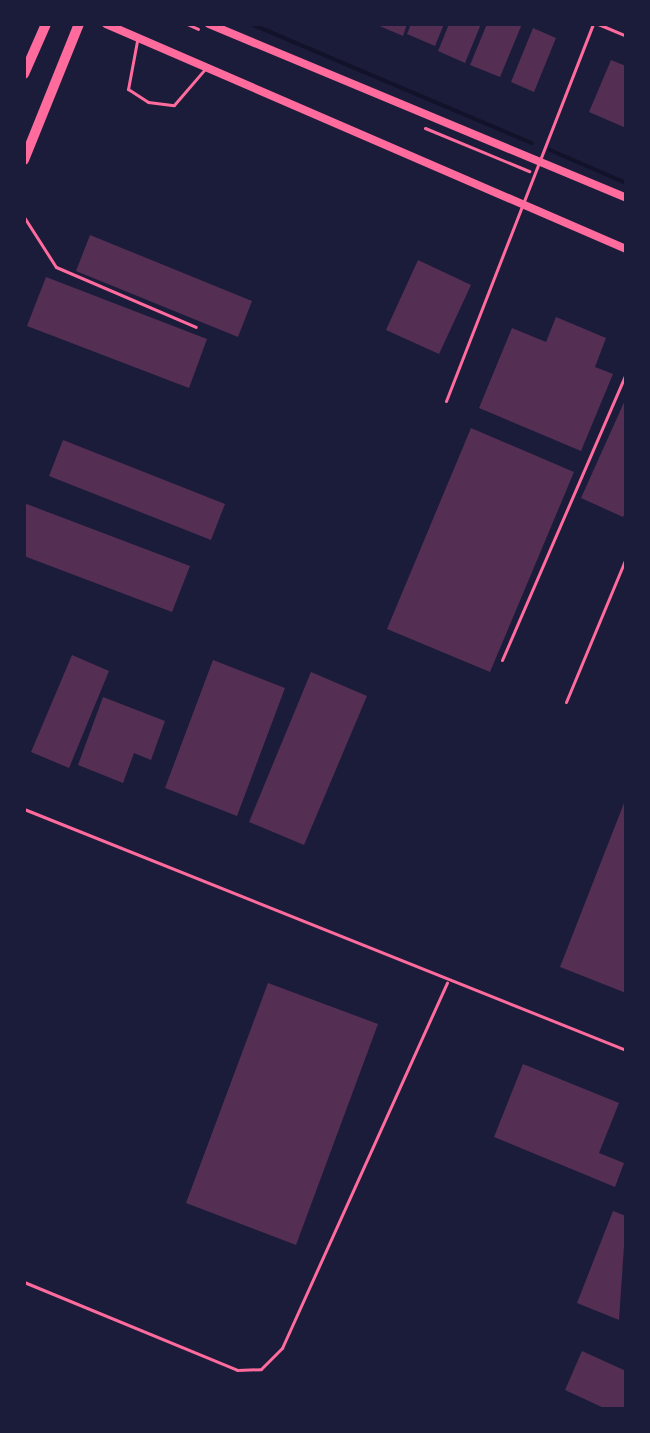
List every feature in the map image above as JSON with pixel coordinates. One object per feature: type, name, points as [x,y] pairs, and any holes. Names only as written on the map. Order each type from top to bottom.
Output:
[{"type":"highway","points":[[24,74],[46,24]]},
{"type":"highway","points":[[24,160],[79,24]]},
{"type":"street","points":[[106,24],[626,249]]},
{"type":"street","points":[[209,24],[541,159],[626,198]]},
{"type":"lane","points":[[446,401],[595,24],[626,36]]},
{"type":"lane","points":[[138,38],[128,89],[148,102],[174,105],[205,68]]},
{"type":"lane","points":[[24,217],[56,267],[196,327]]},
{"type":"lane","points":[[502,660],[626,374]]},
{"type":"lane","points":[[566,702],[626,558]]},
{"type":"lane","points":[[24,809],[447,982],[626,1050]]},
{"type":"lane","points":[[24,1282],[237,1370],[261,1369],[282,1348],[447,982]]},
{"type":"building","points":[[375,24],[407,24],[403,36]]},
{"type":"building","points":[[411,24],[444,24],[435,46],[407,34]]},
{"type":"building","points":[[449,24],[481,24],[465,63],[438,51]]},
{"type":"building","points":[[487,24],[522,24],[500,77],[470,65]]},
{"type":"building","points":[[533,28],[556,38],[534,92],[511,82]]},
{"type":"building","points":[[611,60],[626,66],[626,128],[589,112]]},
{"type":"building","points":[[90,235],[252,301],[238,337],[76,271]]},
{"type":"building","points":[[418,260],[471,285],[439,354],[386,330]]},
{"type":"building","points":[[46,277],[207,339],[189,388],[27,326]]},
{"type":"building","points":[[556,317],[606,338],[595,367],[613,374],[581,451],[479,408],[512,328],[546,342]]},
{"type":"building","points":[[626,398],[626,511],[623,517],[581,498]]},
{"type":"building","points":[[471,428],[574,472],[490,672],[387,629]]},
{"type":"building","points":[[63,440],[225,504],[211,540],[49,476]]},
{"type":"building","points":[[24,503],[190,566],[172,612],[24,556]]},
{"type":"building","points":[[72,655],[109,671],[69,768],[31,752]]},
{"type":"building","points":[[213,660],[285,688],[237,816],[165,788]]},
{"type":"building","points":[[311,672],[367,696],[304,845],[249,822]]},
{"type":"building","points":[[103,697],[165,721],[151,760],[134,753],[123,783],[78,765]]},
{"type":"building","points":[[626,798],[626,993],[560,967]]},
{"type":"building","points":[[268,983],[378,1024],[296,1245],[186,1203]]},
{"type":"building","points":[[523,1064],[619,1103],[599,1153],[624,1163],[615,1187],[494,1137]]},
{"type":"building","points":[[613,1211],[626,1216],[619,1320],[577,1303]]},
{"type":"building","points":[[582,1351],[626,1371],[626,1409],[606,1409],[565,1390]]},
{"type":"waterway","points":[[251,24],[532,143]]},
{"type":"waterway","points":[[550,150],[626,183]]}]
